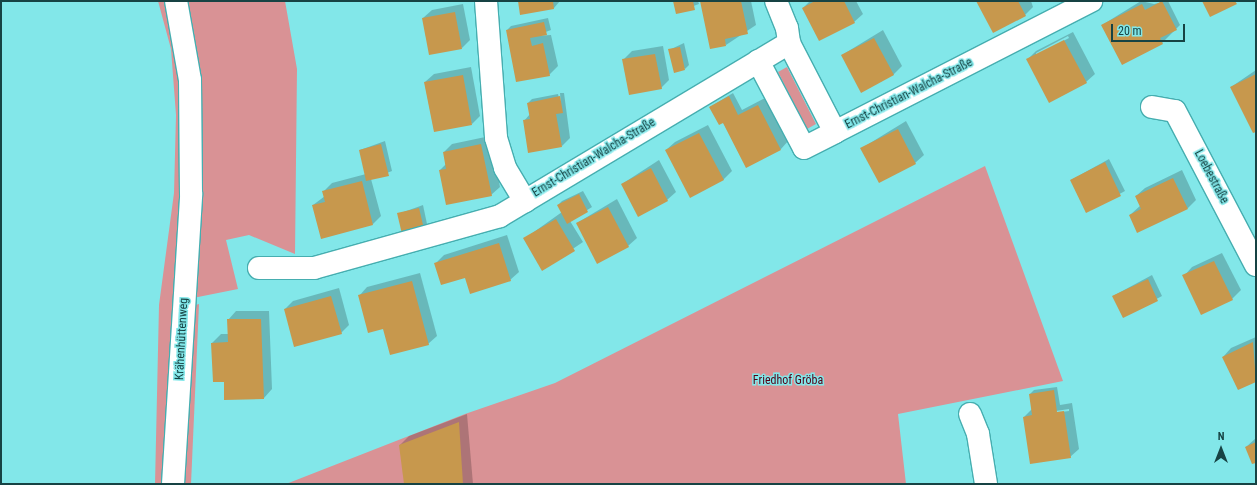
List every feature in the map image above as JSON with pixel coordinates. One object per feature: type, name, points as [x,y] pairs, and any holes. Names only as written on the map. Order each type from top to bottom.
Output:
[{"type":"street","name":"Krähenhüttenweg","points":[[173,484],[191,194],[190,80],[176,1]]},
{"type":"street","name":"Ernst-Christian-Walcha-Straße","points":[[486,1],[496,138],[505,168],[525,200]]},
{"type":"street","name":"Ernst-Christian-Walcha-Straße","points":[[776,1],[787,28],[789,43],[835,132],[1077,4]]},
{"type":"street","name":"Ernst-Christian-Walcha-Straße","points":[[259,268],[314,268],[500,216],[789,43]]},
{"type":"street","points":[[758,61],[804,148],[835,132]]},
{"type":"street","name":"Loebestraße","points":[[1152,107],[1175,111],[1256,265]]},
{"type":"street","points":[[970,414],[978,434],[986,484]]},
{"type":"green space","points":[[158,1],[166,1],[181,78],[181,193],[163,484],[155,484],[159,305],[174,193],[176,115],[171,49]]},
{"type":"green space","points":[[186,1],[285,1],[297,69],[295,254],[249,235],[226,240],[238,289],[193,298],[201,122],[200,73]]},
{"type":"green space","points":[[787,67],[816,124],[807,129],[778,72]]},
{"type":"green space","name":"Friedhof Gröba","points":[[985,166],[1063,381],[898,414],[906,484],[286,484],[465,414],[555,383]]},
{"type":"green space","points":[[199,304],[191,484],[184,484],[192,306]]},
{"type":"building","points":[[518,1],[553,1],[554,9],[520,15]]},
{"type":"building","points":[[673,1],[693,1],[695,10],[676,14]]},
{"type":"building","points":[[700,1],[741,1],[748,34],[725,39],[726,46],[710,49]]},
{"type":"building","points":[[815,1],[844,1],[855,23],[819,41],[802,8]]},
{"type":"building","points":[[976,1],[1018,1],[1026,16],[993,33]]},
{"type":"building","points":[[1162,1],[1177,30],[1160,38],[1163,44],[1122,65],[1101,25],[1142,4],[1145,10]]},
{"type":"building","points":[[1202,1],[1235,1],[1237,4],[1210,17]]},
{"type":"building","points":[[455,12],[462,49],[429,55],[422,18]]},
{"type":"building","points":[[544,22],[547,35],[530,38],[532,46],[543,43],[550,76],[516,82],[506,30]]},
{"type":"building","points":[[874,38],[894,75],[861,93],[841,55]]},
{"type":"building","points":[[1064,40],[1087,83],[1049,103],[1026,59]]},
{"type":"building","points":[[680,47],[685,70],[674,73],[668,49]]},
{"type":"building","points":[[655,54],[662,89],[629,95],[622,59]]},
{"type":"building","points":[[1256,74],[1256,132],[1253,133],[1230,87]]},
{"type":"building","points":[[463,75],[472,125],[434,132],[424,82]]},
{"type":"building","points":[[560,96],[563,113],[556,114],[562,147],[528,153],[523,120],[530,119],[527,103]]},
{"type":"building","points":[[729,96],[738,115],[758,105],[781,150],[746,168],[723,123],[719,125],[709,107]]},
{"type":"building","points":[[898,129],[916,164],[879,183],[860,148]]},
{"type":"building","points":[[699,133],[724,180],[690,198],[665,150]]},
{"type":"building","points":[[381,144],[389,176],[366,181],[359,150]]},
{"type":"building","points":[[481,144],[492,196],[446,205],[439,170],[446,169],[443,152]]},
{"type":"building","points":[[1105,162],[1121,196],[1086,213],[1070,180]]},
{"type":"building","points":[[651,168],[668,201],[638,217],[621,184]]},
{"type":"building","points":[[1173,178],[1188,209],[1137,233],[1129,215],[1141,209],[1135,196]]},
{"type":"building","points":[[362,181],[373,225],[321,239],[312,205],[325,202],[322,191]]},
{"type":"building","points":[[579,194],[588,212],[567,224],[557,205]]},
{"type":"building","points":[[608,207],[629,247],[597,264],[576,223]]},
{"type":"building","points":[[419,208],[424,229],[402,234],[397,213]]},
{"type":"building","points":[[556,219],[575,251],[542,271],[523,238]]},
{"type":"building","points":[[499,243],[511,281],[470,294],[465,278],[441,285],[434,263]]},
{"type":"building","points":[[1214,261],[1233,300],[1201,315],[1182,275]]},
{"type":"building","points":[[1148,279],[1158,301],[1123,318],[1112,296]]},
{"type":"building","points":[[412,281],[429,345],[390,355],[383,329],[368,333],[358,295]]},
{"type":"building","points":[[331,296],[342,334],[294,347],[284,309]]},
{"type":"building","points":[[227,319],[261,319],[264,399],[224,400],[224,382],[213,382],[211,343],[228,342]]},
{"type":"building","points":[[1253,342],[1256,382],[1238,390],[1222,357]]},
{"type":"building","points":[[1054,390],[1057,412],[1064,411],[1071,458],[1030,464],[1023,417],[1032,415],[1029,394]]},
{"type":"building","points":[[459,422],[463,484],[404,484],[399,445]]},
{"type":"building","points":[[1256,442],[1256,463],[1252,464],[1245,447]]}]
